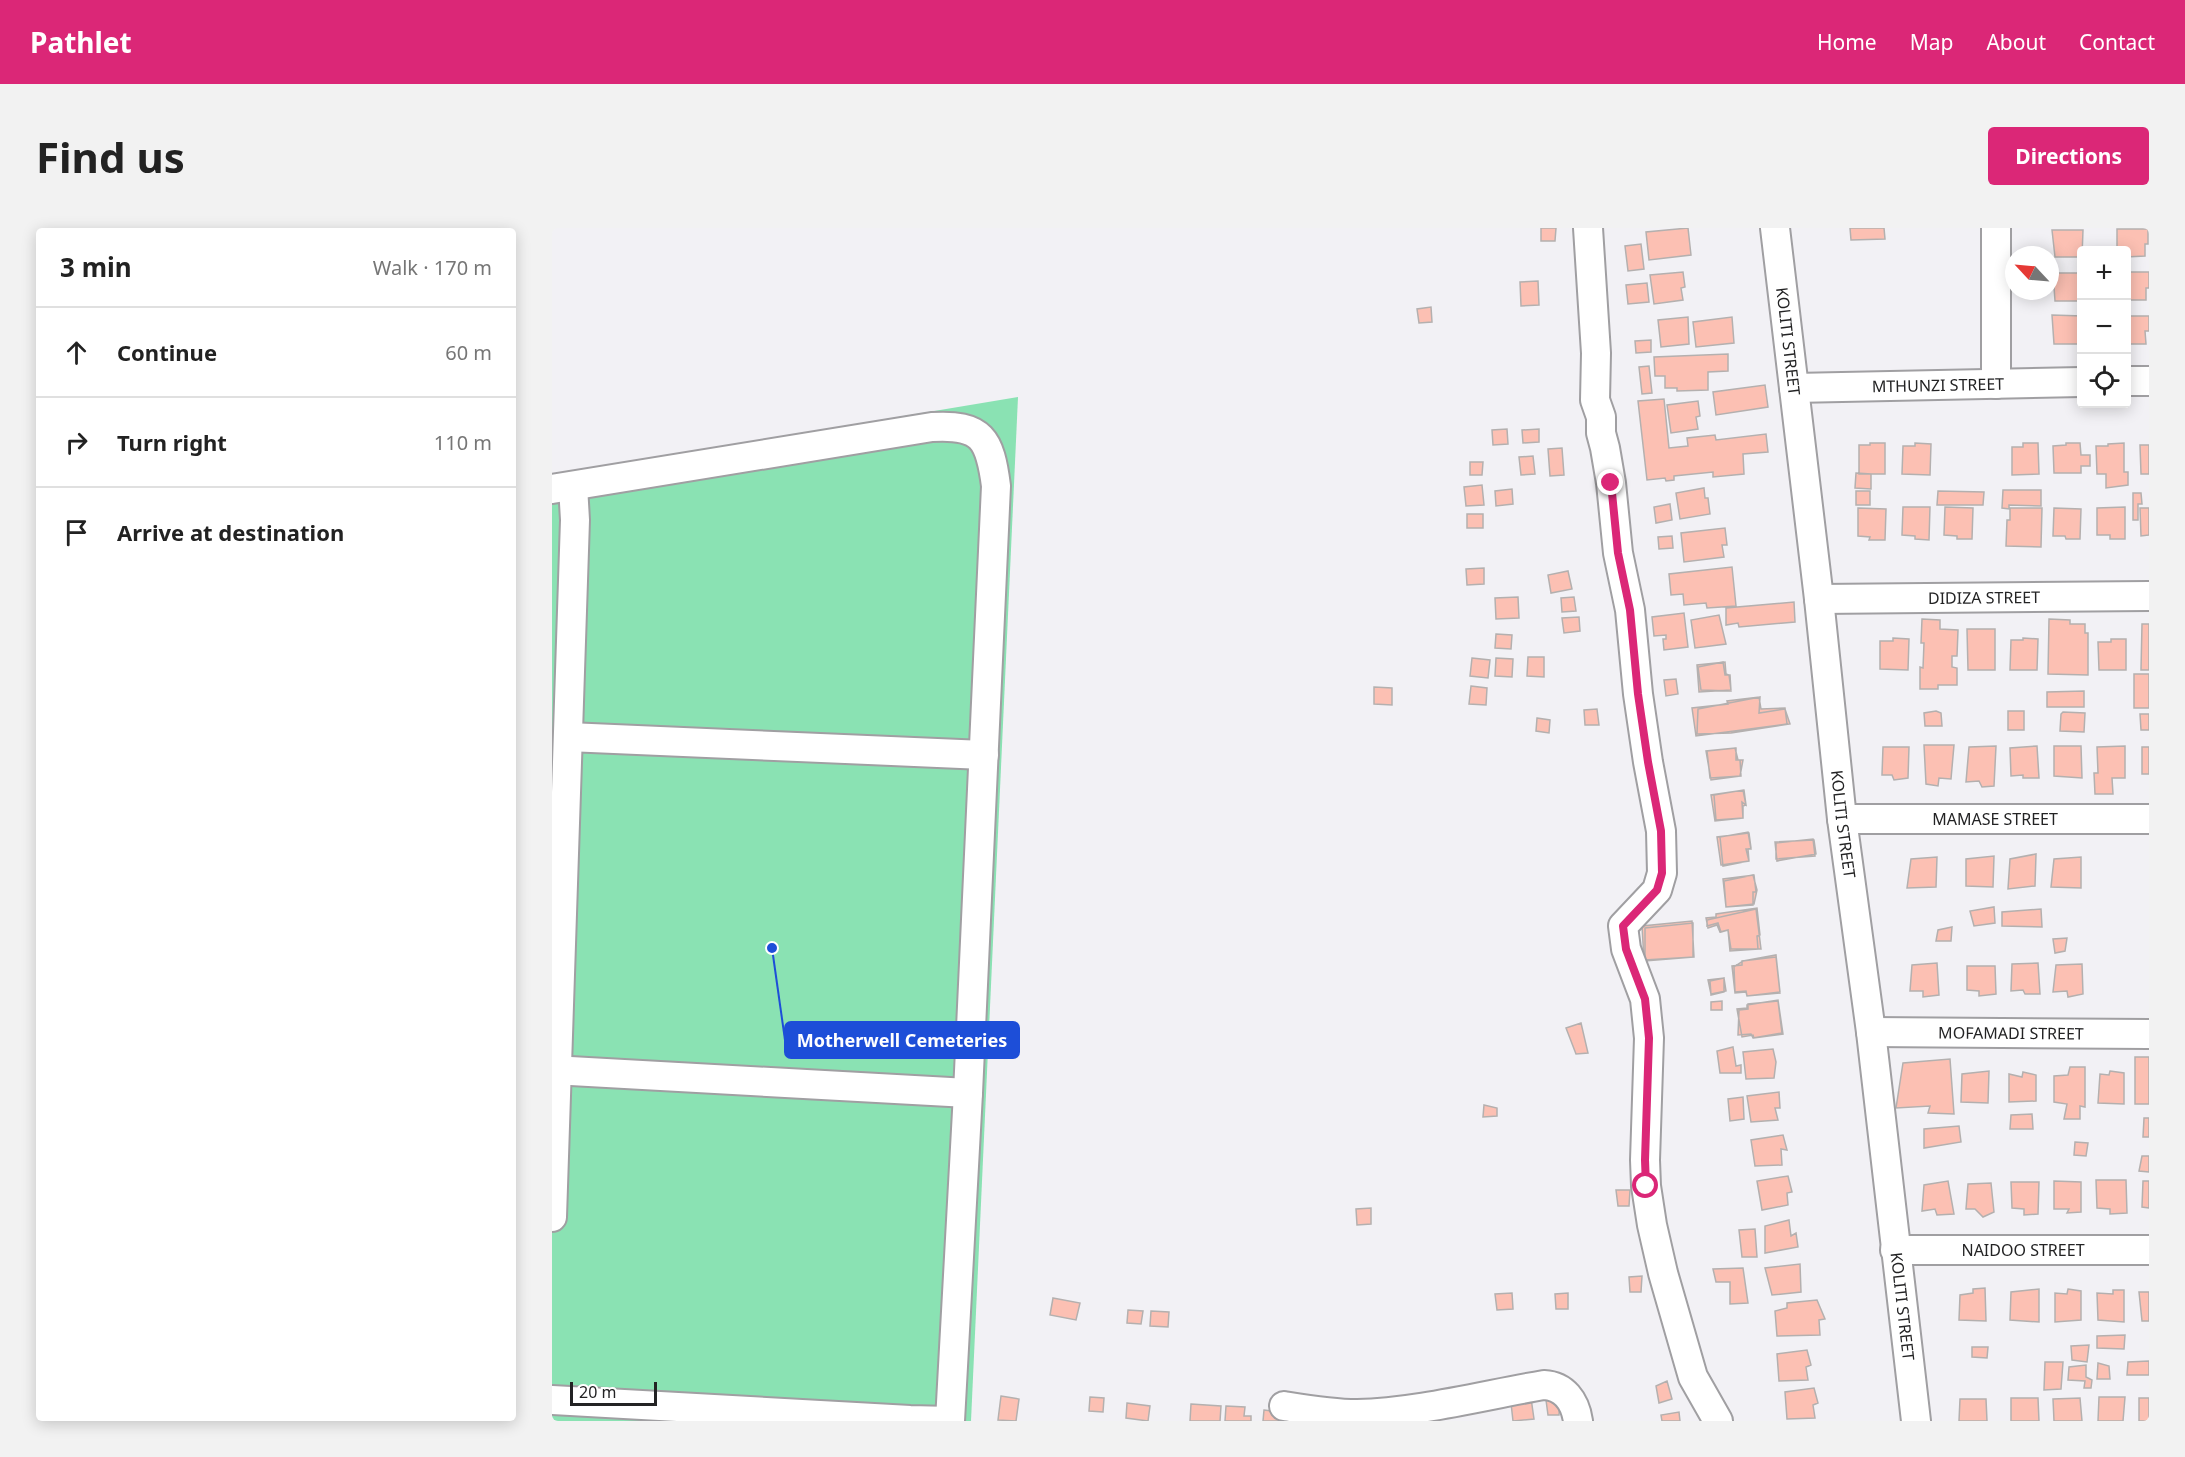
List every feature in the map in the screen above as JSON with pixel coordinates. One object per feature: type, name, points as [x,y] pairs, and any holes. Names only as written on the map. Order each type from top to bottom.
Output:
[{"type":"street","points":[[1588,228],[1596,354],[1595,400],[1601,417],[1601,433],[1611,483],[1618,553],[1630,610],[1644,740],[1661,831],[1662,873],[1657,890],[1623,926],[1626,949],[1645,999],[1649,1038],[1646,1186],[1663,1273],[1690,1367],[1718,1421]]},
{"type":"street","name":"KOLITI STREET","points":[[1775,228],[1819,599],[1842,819],[1871,1032],[1916,1421]]},
{"type":"street","points":[[1996,228],[1996,384]]},
{"type":"street","points":[[2131,381],[2149,381]]},
{"type":"street","name":"MTHUNZI STREET","points":[[1794,388],[2077,382]]},
{"type":"street","points":[[552,1217],[554,1070],[575,520],[562,488],[932,427],[952,426],[967,429],[983,439],[993,462],[996,486],[968,1093],[950,1421],[552,1400]]},
{"type":"street","name":"DIDIZA STREET","points":[[1819,599],[2149,596]]},
{"type":"street","points":[[568,737],[984,755]]},
{"type":"street","name":"MAMASE STREET","points":[[1842,819],[2149,819]]},
{"type":"street","name":"MOFAMADI STREET","points":[[1871,1032],[2149,1034]]},
{"type":"street","points":[[554,1070],[968,1093]]},
{"type":"street","name":"NAIDOO STREET","points":[[1895,1250],[2149,1250]]},
{"type":"street","points":[[1284,1406],[1326,1412],[1377,1413],[1544,1385],[1555,1386],[1566,1393],[1572,1402],[1578,1421]]},
{"type":"green space","points":[[1018,397],[971,1421],[552,1421],[552,475]]},
{"type":"building","points":[[1541,228],[1556,228],[1555,241],[1541,241]]},
{"type":"building","points":[[1688,228],[1691,255],[1649,260],[1646,232]]},
{"type":"building","points":[[1850,228],[1884,228],[1885,239],[1851,240]]},
{"type":"building","points":[[2117,229],[2148,229],[2145,256],[2131,257],[2131,246],[2117,246]]},
{"type":"building","points":[[2052,230],[2083,230],[2082,246],[2077,246],[2077,257],[2059,257],[2059,246],[2054,246]]},
{"type":"building","points":[[1641,244],[1644,269],[1628,271],[1625,246]]},
{"type":"building","points":[[1683,272],[1685,287],[1681,288],[1683,300],[1654,304],[1650,275]]},
{"type":"building","points":[[2131,272],[2149,272],[2146,300],[2131,300]]},
{"type":"building","points":[[2059,273],[2077,273],[2077,301],[2055,301],[2059,300]]},
{"type":"building","points":[[1538,281],[1539,305],[1521,306],[1520,282]]},
{"type":"building","points":[[1647,283],[1649,302],[1628,304],[1626,285]]},
{"type":"building","points":[[1431,307],[1432,322],[1419,323],[1417,309]]},
{"type":"building","points":[[2052,315],[2077,316],[2077,344],[2054,344]]},
{"type":"building","points":[[2131,316],[2149,316],[2149,331],[2145,331],[2146,344],[2131,344]]},
{"type":"building","points":[[1688,317],[1689,344],[1661,347],[1658,320]]},
{"type":"building","points":[[1732,317],[1734,343],[1696,347],[1693,322]]},
{"type":"building","points":[[1651,340],[1651,352],[1636,353],[1635,341]]},
{"type":"building","points":[[1728,354],[1728,371],[1708,372],[1708,390],[1677,391],[1677,388],[1665,388],[1665,376],[1655,376],[1654,357]]},
{"type":"building","points":[[1649,366],[1652,393],[1642,394],[1639,367]]},
{"type":"building","points":[[1765,385],[1768,407],[1716,415],[1713,392]]},
{"type":"building","points":[[1664,399],[1669,448],[1688,446],[1687,438],[1715,435],[1716,440],[1766,434],[1768,452],[1743,454],[1744,474],[1713,477],[1713,472],[1674,476],[1674,480],[1666,481],[1665,478],[1647,480],[1638,401]]},
{"type":"building","points":[[1698,401],[1700,416],[1696,417],[1698,429],[1671,433],[1667,405]]},
{"type":"building","points":[[1507,429],[1508,444],[1493,445],[1492,430]]},
{"type":"building","points":[[1539,429],[1539,442],[1523,443],[1522,430]]},
{"type":"building","points":[[1870,443],[1885,443],[1885,474],[1859,474],[1859,445],[1870,445]]},
{"type":"building","points":[[1915,443],[1931,444],[1930,475],[1902,474],[1903,446],[1915,446]]},
{"type":"building","points":[[2023,443],[2038,443],[2039,474],[2012,475],[2012,447],[2023,447]]},
{"type":"building","points":[[2066,443],[2080,443],[2081,455],[2090,455],[2090,466],[2081,466],[2081,473],[2054,473],[2053,446],[2066,445]]},
{"type":"building","points":[[2124,443],[2124,472],[2128,472],[2128,485],[2106,488],[2106,474],[2097,474],[2096,446]]},
{"type":"building","points":[[2140,445],[2149,445],[2149,474],[2141,474]]},
{"type":"building","points":[[1562,448],[1564,475],[1550,476],[1548,449]]},
{"type":"building","points":[[1533,456],[1535,474],[1521,475],[1519,457]]},
{"type":"building","points":[[1470,462],[1483,462],[1482,475],[1470,475]]},
{"type":"building","points":[[1856,473],[1871,474],[1871,489],[1855,488]]},
{"type":"building","points":[[1482,485],[1484,505],[1466,506],[1464,487]]},
{"type":"building","points":[[1704,488],[1710,514],[1680,519],[1676,493]]},
{"type":"building","points":[[1512,489],[1513,504],[1496,506],[1495,491]]},
{"type":"building","points":[[2003,490],[2041,490],[2041,506],[2009,505],[2009,509],[2002,508]]},
{"type":"building","points":[[1856,491],[1870,491],[1870,505],[1856,505]]},
{"type":"building","points":[[1938,491],[1984,492],[1983,505],[1937,505]]},
{"type":"building","points":[[2133,493],[2141,493],[2142,504],[2138,504],[2138,520],[2133,520]]},
{"type":"building","points":[[1670,504],[1672,520],[1656,523],[1654,507]]},
{"type":"building","points":[[1903,507],[1930,507],[1929,540],[1902,535]]},
{"type":"building","points":[[1945,507],[1973,508],[1972,539],[1957,539],[1957,536],[1944,535]]},
{"type":"building","points":[[2125,507],[2125,539],[2110,539],[2110,535],[2097,535],[2097,508]]},
{"type":"building","points":[[1858,508],[1886,509],[1885,540],[1869,540],[1870,537],[1858,536]]},
{"type":"building","points":[[2010,508],[2042,508],[2041,547],[2006,546]]},
{"type":"building","points":[[2054,508],[2081,509],[2080,539],[2053,536]]},
{"type":"building","points":[[2140,508],[2149,508],[2149,535],[2141,536]]},
{"type":"building","points":[[1467,514],[1483,514],[1483,528],[1467,528]]},
{"type":"building","points":[[1725,528],[1727,545],[1722,545],[1724,557],[1684,562],[1681,533]]},
{"type":"building","points":[[1672,536],[1673,548],[1659,549],[1658,537]]},
{"type":"building","points":[[1732,567],[1736,606],[1707,608],[1706,603],[1684,605],[1683,594],[1671,595],[1669,574]]},
{"type":"building","points":[[1484,568],[1484,584],[1467,585],[1466,569]]},
{"type":"building","points":[[1568,571],[1572,589],[1551,593],[1548,575]]},
{"type":"building","points":[[1518,597],[1519,618],[1496,619],[1495,598]]},
{"type":"building","points":[[1574,597],[1576,611],[1562,612],[1561,598]]},
{"type":"building","points":[[1794,602],[1795,622],[1739,627],[1738,623],[1726,625],[1726,608]]},
{"type":"building","points":[[1684,613],[1688,647],[1664,650],[1663,639],[1666,639],[1666,635],[1654,636],[1652,617]]},
{"type":"building","points":[[1719,615],[1726,644],[1695,648],[1691,620]]},
{"type":"building","points":[[1579,617],[1580,631],[1564,633],[1562,618]]},
{"type":"building","points":[[1922,619],[1940,620],[1940,629],[1958,630],[1957,656],[1952,656],[1952,667],[1957,668],[1957,685],[1938,685],[1938,689],[1920,689],[1920,667],[1923,668],[1924,643],[1921,643]]},
{"type":"building","points":[[2049,619],[2070,620],[2070,624],[2085,624],[2085,633],[2088,633],[2088,675],[2048,674]]},
{"type":"building","points":[[2142,624],[2149,624],[2149,670],[2141,670]]},
{"type":"building","points":[[1967,629],[1995,629],[1995,670],[1968,670]]},
{"type":"building","points":[[1496,634],[1512,635],[1511,649],[1495,648]]},
{"type":"building","points":[[1893,638],[1909,639],[1908,670],[1880,669],[1880,641],[1893,641]]},
{"type":"building","points":[[2023,638],[2038,639],[2037,670],[2010,670],[2011,640],[2023,640]]},
{"type":"building","points":[[2111,639],[2126,639],[2126,670],[2099,670],[2098,642],[2111,642]]},
{"type":"building","points":[[1528,657],[1544,657],[1544,677],[1527,676]]},
{"type":"building","points":[[1472,658],[1490,660],[1488,678],[1470,676]]},
{"type":"building","points":[[1496,658],[1513,659],[1512,677],[1495,676]]},
{"type":"building","points":[[1723,662],[1725,675],[1730,675],[1731,691],[1701,690],[1698,667]]},
{"type":"building","points":[[1725,662],[1731,690],[1699,692],[1697,665]]},
{"type":"building","points":[[2134,674],[2149,674],[2149,708],[2134,708]]},
{"type":"building","points":[[1676,679],[1678,694],[1666,696],[1664,680]]},
{"type":"building","points":[[1471,686],[1487,688],[1486,705],[1469,704]]},
{"type":"building","points":[[1374,687],[1392,688],[1392,705],[1374,704]]},
{"type":"building","points":[[2084,691],[2084,707],[2047,707],[2047,692]]},
{"type":"building","points":[[1759,697],[1761,709],[1785,708],[1787,724],[1696,736],[1692,708],[1728,704],[1727,701]]},
{"type":"building","points":[[1760,697],[1759,713],[1785,709],[1790,724],[1731,733],[1697,734],[1698,709]]},
{"type":"building","points":[[1597,709],[1599,725],[1585,725],[1584,710]]},
{"type":"building","points":[[1936,711],[1941,713],[1942,726],[1925,726],[1924,713]]},
{"type":"building","points":[[2008,711],[2024,711],[2024,730],[2008,730]]},
{"type":"building","points":[[2063,712],[2085,713],[2084,732],[2060,731]]},
{"type":"building","points":[[2140,714],[2149,714],[2149,730],[2141,730]]},
{"type":"building","points":[[1537,718],[1550,720],[1549,733],[1536,731]]},
{"type":"building","points":[[1924,745],[1954,745],[1951,779],[1939,778],[1938,786],[1926,784]]},
{"type":"building","points":[[1996,746],[1994,786],[1982,787],[1979,781],[1966,782],[1969,747]]},
{"type":"building","points":[[2037,746],[2039,778],[2023,778],[2023,775],[2011,776],[2010,748]]},
{"type":"building","points":[[2054,746],[2081,746],[2082,778],[2054,776]]},
{"type":"building","points":[[2125,746],[2125,778],[2112,778],[2113,794],[2095,794],[2094,773],[2098,773],[2097,747]]},
{"type":"building","points":[[1883,747],[1909,747],[1908,778],[1894,780],[1892,775],[1882,775]]},
{"type":"building","points":[[2142,747],[2149,747],[2149,774],[2142,774]]},
{"type":"building","points":[[1735,748],[1738,760],[1743,760],[1740,776],[1711,780],[1706,751]]},
{"type":"building","points":[[1736,748],[1736,760],[1740,760],[1741,776],[1710,778],[1707,751]]},
{"type":"building","points":[[1743,790],[1746,805],[1742,802],[1743,818],[1716,820],[1714,795]]},
{"type":"building","points":[[1744,790],[1746,805],[1743,806],[1743,818],[1715,821],[1711,795]]},
{"type":"building","points":[[1748,832],[1751,849],[1746,849],[1749,861],[1723,866],[1720,837]]},
{"type":"building","points":[[1749,833],[1751,848],[1748,849],[1749,861],[1721,865],[1717,837]]},
{"type":"building","points":[[1813,839],[1815,856],[1776,859],[1776,843]]},
{"type":"building","points":[[1814,840],[1816,854],[1777,861],[1775,842]]},
{"type":"building","points":[[2036,854],[2035,886],[2008,889],[2010,859]]},
{"type":"building","points":[[1994,856],[1993,887],[1966,886],[1966,859]]},
{"type":"building","points":[[1937,857],[1936,887],[1907,888],[1911,859]]},
{"type":"building","points":[[2081,857],[2081,888],[2051,887],[2054,859]]},
{"type":"building","points":[[1753,875],[1757,890],[1754,904],[1726,907],[1724,881]]},
{"type":"building","points":[[1754,875],[1756,892],[1753,892],[1753,905],[1726,907],[1723,879]]},
{"type":"building","points":[[1994,907],[1995,923],[1974,926],[1970,911]]},
{"type":"building","points":[[1757,908],[1760,935],[1757,936],[1758,949],[1730,951],[1728,930],[1720,932],[1717,925],[1708,928],[1706,918],[1716,917],[1716,914]]},
{"type":"building","points":[[1756,909],[1761,949],[1731,949],[1728,930],[1721,932],[1718,923],[1707,926],[1707,920]]},
{"type":"building","points":[[2041,909],[2042,927],[2002,926],[2002,912]]},
{"type":"building","points":[[1692,921],[1694,957],[1644,960],[1642,926]]},
{"type":"building","points":[[1693,923],[1693,957],[1645,961],[1645,928]]},
{"type":"building","points":[[1952,927],[1951,941],[1936,941],[1938,930]]},
{"type":"building","points":[[2067,938],[2065,951],[2055,953],[2053,939]]},
{"type":"building","points":[[1776,955],[1780,992],[1747,996],[1746,991],[1735,992],[1734,967],[1743,961]]},
{"type":"building","points":[[1776,957],[1780,993],[1747,996],[1746,992],[1735,993],[1732,966],[1742,965],[1742,961]]},
{"type":"building","points":[[1937,963],[1939,995],[1923,997],[1923,991],[1910,991],[1912,965]]},
{"type":"building","points":[[2038,963],[2040,994],[2025,994],[2023,990],[2011,991],[2012,964]]},
{"type":"building","points":[[2082,964],[2083,994],[2068,997],[2067,991],[2053,992],[2056,965]]},
{"type":"building","points":[[1967,966],[1995,966],[1996,994],[1979,996],[1979,991],[1967,990]]},
{"type":"building","points":[[1724,978],[1724,992],[1711,995],[1710,981]]},
{"type":"building","points":[[1724,978],[1726,991],[1711,994],[1708,980]]},
{"type":"building","points":[[1778,1000],[1783,1034],[1754,1038],[1753,1035],[1742,1037],[1737,1009]]},
{"type":"building","points":[[1722,1001],[1722,1010],[1711,1010],[1711,1002]]},
{"type":"building","points":[[1778,1001],[1782,1033],[1753,1038],[1751,1034],[1738,1035],[1739,1010],[1748,1009],[1748,1004]]},
{"type":"building","points":[[1581,1023],[1588,1053],[1576,1054],[1566,1028]]},
{"type":"building","points":[[1733,1047],[1736,1066],[1741,1065],[1741,1073],[1720,1073],[1717,1051]]},
{"type":"building","points":[[1773,1049],[1776,1062],[1774,1078],[1746,1079],[1743,1052]]},
{"type":"building","points":[[2135,1057],[2149,1057],[2149,1104],[2135,1104]]},
{"type":"building","points":[[1950,1059],[1954,1114],[1928,1113],[1930,1106],[1896,1108],[1903,1063]]},
{"type":"building","points":[[2070,1067],[2085,1067],[2085,1107],[2080,1106],[2080,1119],[2064,1119],[2067,1104],[2054,1102],[2054,1076],[2068,1075]]},
{"type":"building","points":[[1989,1071],[1988,1103],[1961,1102],[1962,1074]]},
{"type":"building","points":[[2110,1071],[2124,1073],[2124,1104],[2098,1103],[2100,1074],[2109,1075]]},
{"type":"building","points":[[2023,1072],[2036,1075],[2036,1101],[2009,1102],[2009,1074],[2022,1077]]},
{"type":"building","points":[[1779,1092],[1780,1108],[1775,1108],[1778,1120],[1751,1122],[1747,1096]]},
{"type":"building","points":[[1743,1097],[1744,1119],[1730,1121],[1728,1099]]},
{"type":"building","points":[[1484,1105],[1497,1108],[1497,1116],[1483,1117]]},
{"type":"building","points":[[2032,1114],[2033,1129],[2010,1129],[2011,1115]]},
{"type":"building","points":[[2144,1118],[2149,1118],[2149,1137],[2143,1137]]},
{"type":"building","points":[[1959,1126],[1961,1142],[1924,1148],[1924,1129]]},
{"type":"building","points":[[1783,1135],[1787,1150],[1781,1149],[1782,1165],[1755,1166],[1751,1140]]},
{"type":"building","points":[[2075,1142],[2088,1143],[2086,1156],[2074,1155]]},
{"type":"building","points":[[2142,1156],[2149,1156],[2149,1172],[2139,1171]]},
{"type":"building","points":[[1788,1176],[1792,1192],[1787,1193],[1788,1205],[1762,1210],[1757,1181]]},
{"type":"building","points":[[2096,1180],[2126,1180],[2127,1213],[2110,1214],[2110,1209],[2097,1208]]},
{"type":"building","points":[[1948,1181],[1954,1214],[1937,1215],[1935,1209],[1922,1211],[1924,1185]]},
{"type":"building","points":[[2054,1181],[2081,1182],[2081,1212],[2067,1213],[2069,1209],[2054,1209]]},
{"type":"building","points":[[2143,1181],[2149,1181],[2149,1208],[2142,1207]]},
{"type":"building","points":[[2011,1182],[2039,1182],[2038,1214],[2024,1215],[2024,1209],[2012,1208]]},
{"type":"building","points":[[1991,1183],[1994,1212],[1983,1217],[1975,1209],[1966,1209],[1968,1184]]},
{"type":"building","points":[[1616,1190],[1630,1190],[1629,1206],[1618,1206]]},
{"type":"building","points":[[1371,1208],[1371,1224],[1357,1225],[1356,1209]]},
{"type":"building","points":[[1789,1220],[1791,1236],[1796,1233],[1798,1247],[1765,1253],[1765,1226]]},
{"type":"building","points":[[1755,1229],[1757,1257],[1742,1257],[1739,1230]]},
{"type":"building","points":[[1800,1264],[1801,1292],[1772,1295],[1765,1268]]},
{"type":"building","points":[[1743,1268],[1748,1303],[1730,1304],[1730,1282],[1716,1282],[1713,1269]]},
{"type":"building","points":[[1642,1276],[1641,1292],[1630,1292],[1629,1277]]},
{"type":"building","points":[[1985,1288],[1986,1321],[1959,1320],[1960,1295],[1973,1293],[1973,1289]]},
{"type":"building","points":[[2039,1289],[2039,1322],[2010,1320],[2011,1292]]},
{"type":"building","points":[[2068,1289],[2081,1291],[2081,1320],[2055,1322],[2055,1293],[2067,1294]]},
{"type":"building","points":[[2113,1290],[2124,1290],[2124,1322],[2098,1320],[2097,1293],[2113,1294]]},
{"type":"building","points":[[2139,1292],[2149,1292],[2149,1321],[2142,1321]]},
{"type":"building","points":[[1512,1293],[1513,1309],[1497,1310],[1495,1294]]},
{"type":"building","points":[[1568,1293],[1568,1309],[1556,1309],[1555,1294]]},
{"type":"building","points":[[1053,1298],[1080,1303],[1076,1320],[1050,1315]]},
{"type":"building","points":[[1817,1300],[1825,1319],[1819,1320],[1820,1335],[1777,1336],[1775,1311],[1787,1308],[1787,1303]]},
{"type":"building","points":[[1128,1310],[1143,1311],[1141,1324],[1127,1323]]},
{"type":"building","points":[[1151,1311],[1169,1312],[1168,1327],[1150,1326]]},
{"type":"building","points":[[2125,1335],[2124,1349],[2097,1348],[2097,1336]]},
{"type":"building","points":[[2089,1345],[2087,1362],[2072,1360],[2071,1346]]},
{"type":"building","points":[[1972,1347],[1988,1347],[1987,1358],[1972,1357]]},
{"type":"building","points":[[1807,1350],[1811,1365],[1806,1367],[1808,1380],[1779,1381],[1777,1354]]},
{"type":"building","points":[[2149,1361],[2149,1375],[2127,1375],[2128,1362]]},
{"type":"building","points":[[2045,1362],[2063,1362],[2061,1389],[2044,1390]]},
{"type":"building","points":[[2098,1363],[2109,1366],[2110,1379],[2097,1379]]},
{"type":"building","points":[[2086,1365],[2086,1377],[2092,1380],[2091,1388],[2084,1388],[2085,1381],[2068,1380],[2069,1367]]},
{"type":"building","points":[[1667,1381],[1672,1399],[1659,1403],[1656,1386]]},
{"type":"building","points":[[1814,1388],[1818,1403],[1813,1405],[1815,1418],[1787,1419],[1785,1392]]},
{"type":"building","points":[[1001,1396],[1019,1399],[1016,1421],[998,1420]]},
{"type":"building","points":[[1090,1397],[1104,1398],[1103,1412],[1089,1411]]},
{"type":"building","points":[[2099,1397],[2125,1397],[2123,1421],[2098,1421]]},
{"type":"building","points":[[1531,1398],[1534,1419],[1513,1421],[1511,1403]]},
{"type":"building","points":[[2011,1398],[2038,1398],[2039,1421],[2011,1421]]},
{"type":"building","points":[[2080,1398],[2082,1421],[2054,1421],[2053,1399]]},
{"type":"building","points":[[2139,1398],[2149,1398],[2149,1421],[2139,1421]]},
{"type":"building","points":[[1560,1399],[1559,1415],[1548,1415],[1546,1400]]},
{"type":"building","points":[[1960,1399],[1986,1399],[1987,1421],[1959,1421]]},
{"type":"building","points":[[1127,1403],[1150,1406],[1148,1421],[1126,1418]]},
{"type":"building","points":[[1191,1404],[1221,1406],[1220,1421],[1190,1421]]},
{"type":"building","points":[[1226,1406],[1245,1407],[1244,1416],[1251,1416],[1251,1421],[1225,1421]]},
{"type":"building","points":[[1264,1410],[1281,1412],[1279,1421],[1263,1421]]},
{"type":"building","points":[[1679,1412],[1680,1421],[1662,1421],[1661,1415]]},
{"type":"place","name":"Motherwell Cemeteries","points":[[772,948]]},
{"type":"route","points":[[1611,483],[1618,553],[1630,610],[1638,694],[1661,831],[1662,873],[1657,890],[1623,926],[1626,949],[1645,999],[1649,1038],[1646,1186]]}]
